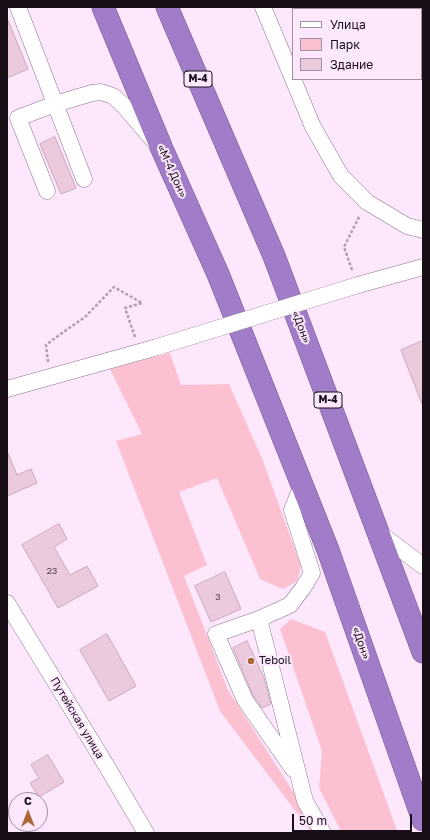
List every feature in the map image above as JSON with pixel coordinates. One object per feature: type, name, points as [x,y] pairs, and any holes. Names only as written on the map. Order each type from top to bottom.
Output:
[{"type":"highway","name":"«М-4 Дон»","points":[[103,7],[162,149],[218,274],[242,334]]},
{"type":"highway","name":"«Дон»","points":[[167,7],[274,256],[423,652]]},
{"type":"highway","name":"«Дон»","points":[[242,334],[328,550],[423,820]]},
{"type":"street","points":[[18,7],[84,179]]},
{"type":"street","points":[[263,7],[292,77]]},
{"type":"street","points":[[293,80],[313,127],[341,176],[367,202],[407,226],[423,230]]},
{"type":"street","points":[[47,191],[18,118],[55,104],[92,93],[101,92],[113,96],[123,105],[162,149]]},
{"type":"street","points":[[7,389],[154,348],[355,279],[423,267]]},
{"type":"street","points":[[299,776],[245,700],[216,634],[259,619],[290,605],[312,573],[292,510],[302,485]]},
{"type":"street","points":[[378,532],[423,566]]},
{"type":"street","name":"Путейская улица","points":[[7,603],[146,833]]},
{"type":"street","points":[[259,619],[305,801],[323,833]]},
{"type":"path","points":[[355,279],[344,247],[367,202]]},
{"type":"path","points":[[49,377],[46,345],[85,317],[114,287],[142,303],[125,308],[137,341]]},
{"type":"green space","points":[[170,353],[181,385],[229,384],[263,461],[301,566],[297,581],[283,589],[260,579],[217,478],[179,492],[207,565],[184,576],[228,690],[319,832],[317,833],[312,833],[220,711],[116,441],[142,434],[110,369]]},
{"type":"green space","points":[[291,619],[325,632],[398,833],[342,833],[319,788],[322,751],[280,629]]},
{"type":"building","points":[[7,18],[28,69],[7,78]]},
{"type":"building","points":[[55,137],[76,188],[61,194],[40,144]]},
{"type":"building","points":[[423,341],[423,404],[422,404],[401,350]]},
{"type":"building","points":[[7,451],[17,475],[31,469],[37,483],[7,496]]},
{"type":"building","points":[[59,524],[67,539],[54,547],[70,575],[87,566],[98,586],[58,608],[22,545]]},
{"type":"building","points":[[225,572],[241,609],[211,622],[195,586]]},
{"type":"building","points":[[107,634],[136,686],[109,701],[80,650]]},
{"type":"building","points":[[247,641],[264,678],[271,704],[262,708],[253,695],[233,648]]},
{"type":"building","points":[[48,755],[64,782],[47,792],[36,792],[30,783],[39,778],[31,765]]},
{"type":"place","name":"Teboil","points":[[251,661]]}]
